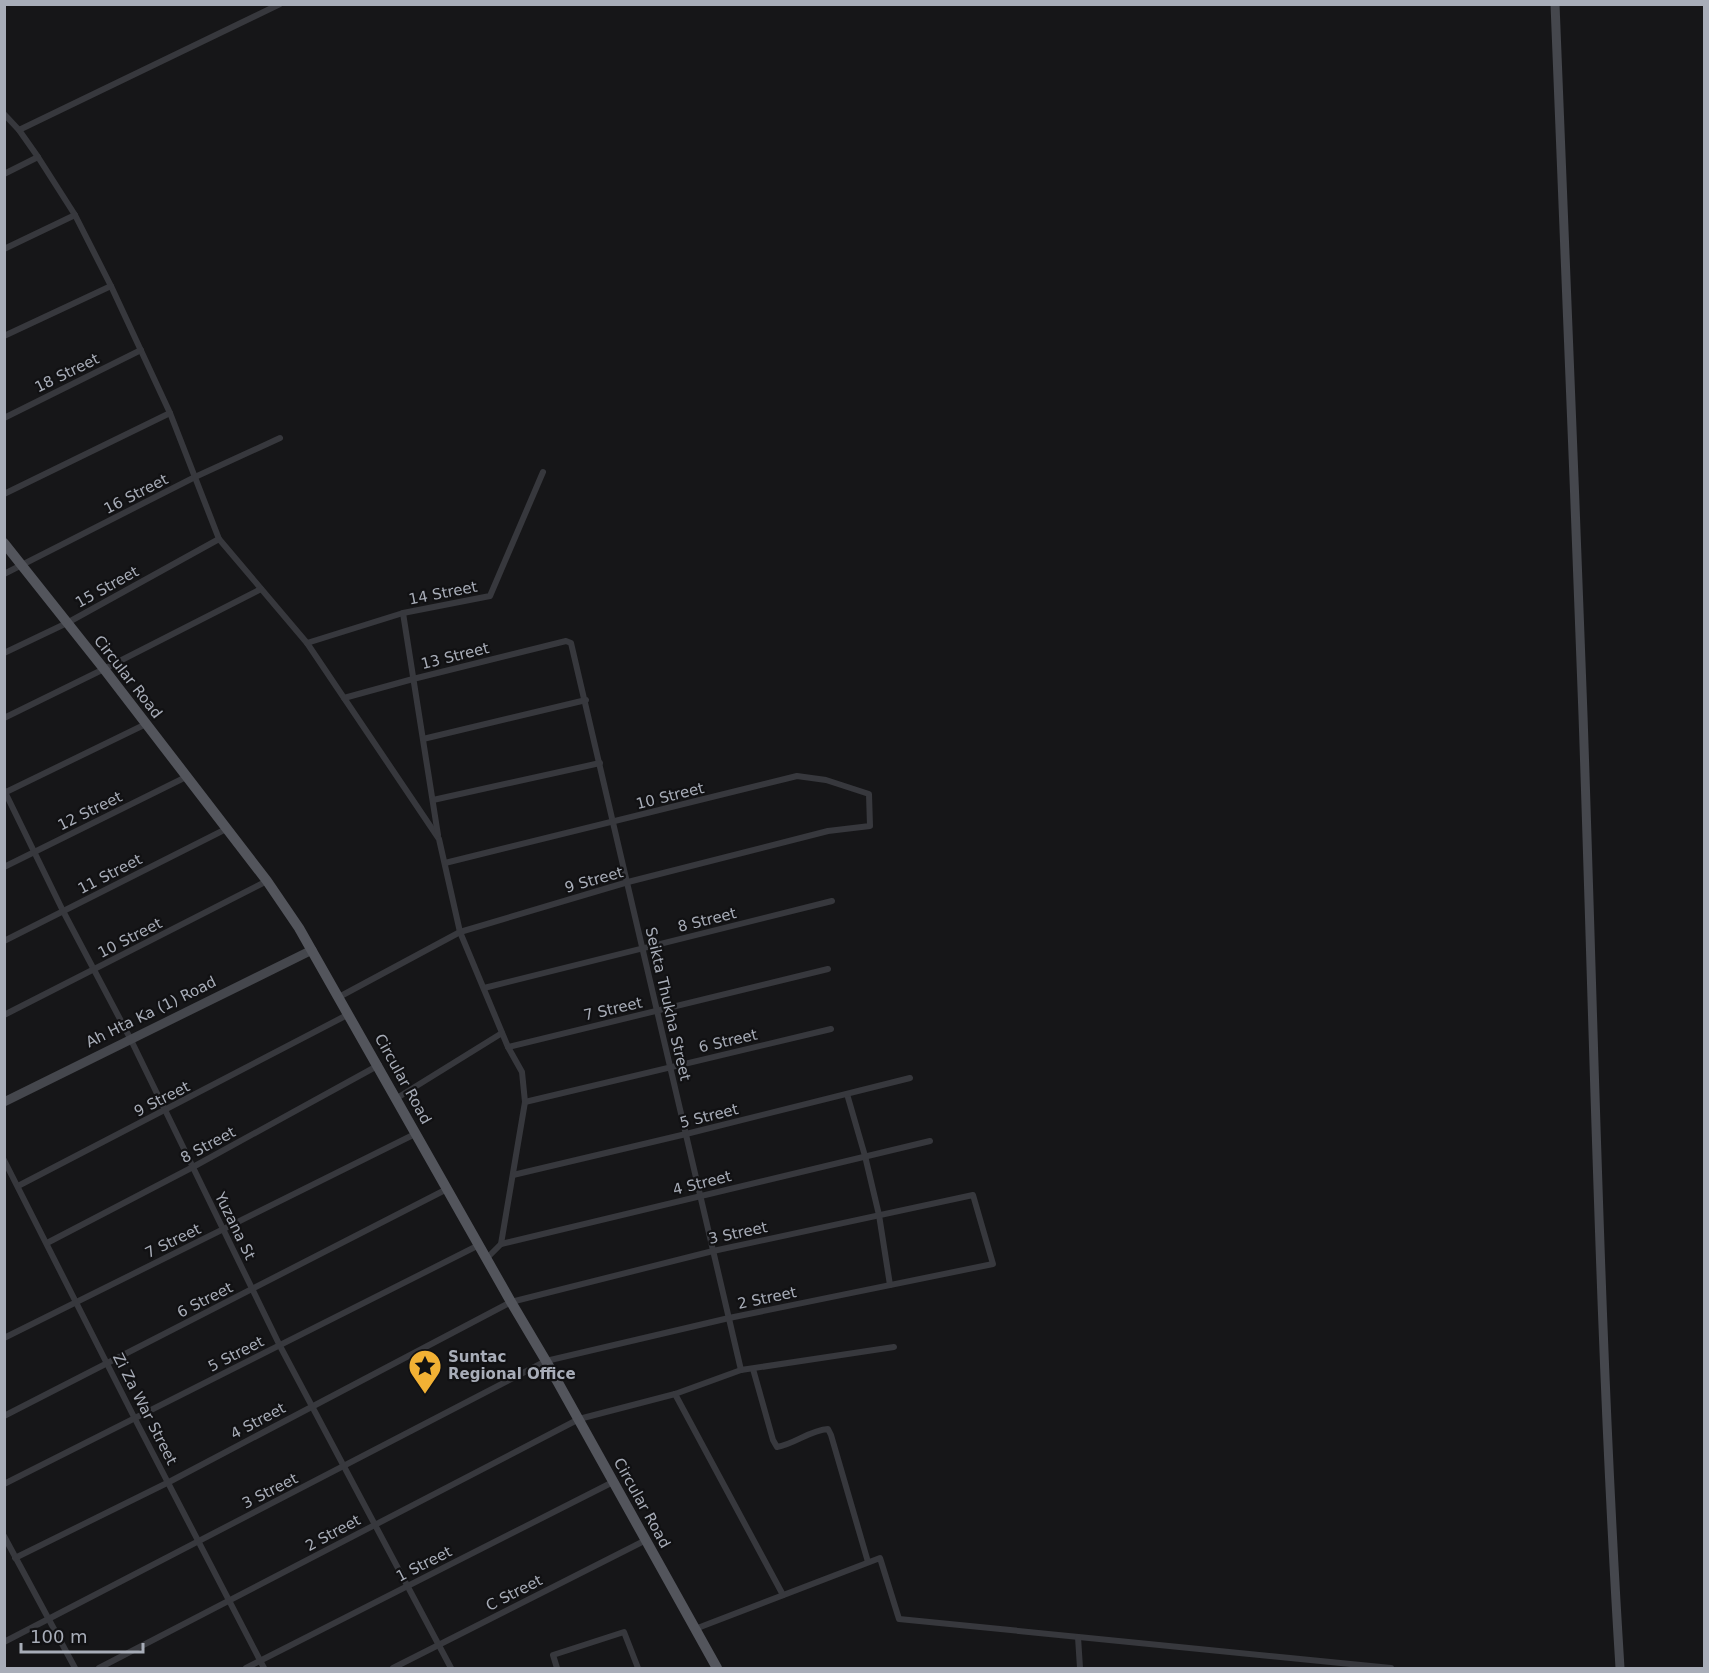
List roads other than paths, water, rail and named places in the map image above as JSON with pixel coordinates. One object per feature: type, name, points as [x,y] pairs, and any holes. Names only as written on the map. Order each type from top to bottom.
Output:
[{"type":"main road","name":"Circular Road","points":[[4,543],[146,723],[267,881],[299,928],[579,1419],[717,1668]]},
{"type":"street","points":[[19,129],[280,4]]},
{"type":"street","points":[[1556,4],[1583,712],[1600,1252],[1620,1668]]},
{"type":"street","points":[[4,114],[19,129],[75,215],[111,286],[170,412],[219,539],[308,643],[439,839]]},
{"type":"street","points":[[4,174],[38,157]]},
{"type":"street","points":[[4,249],[75,215]]},
{"type":"street","points":[[4,336],[111,286]]},
{"type":"street","name":"18 Street","points":[[4,418],[141,350]]},
{"type":"street","points":[[4,494],[170,412]]},
{"type":"street","name":"16 Street","points":[[4,574],[195,477],[280,438]]},
{"type":"street","name":"14 Street","points":[[308,643],[403,613],[490,596],[543,472]]},
{"type":"street","name":"15 Street","points":[[4,653],[67,623],[219,539]]},
{"type":"street","points":[[4,718],[261,589]]},
{"type":"street","points":[[403,613],[439,839],[460,932],[508,1047],[522,1072],[525,1102],[501,1244],[486,1259]]},
{"type":"street","name":"13 Street","points":[[344,698],[566,642],[572,643]]},
{"type":"street","name":"Seikta Thukha Street","points":[[572,643],[741,1370]]},
{"type":"street","points":[[423,739],[586,700]]},
{"type":"street","points":[[5,792],[146,723]]},
{"type":"street","points":[[433,800],[600,763]]},
{"type":"street","name":"10 Street","points":[[444,863],[796,776],[826,780],[869,794],[870,826]]},
{"type":"street","name":"12 Street","points":[[4,867],[186,777]]},
{"type":"street","name":"Yuzana St","points":[[5,792],[63,911],[130,1038],[280,1346],[452,1668]]},
{"type":"street","name":"9 Street","points":[[339,997],[460,932],[628,882],[828,831],[870,826]]},
{"type":"street","name":"11 Street","points":[[4,940],[226,829]]},
{"type":"street","name":"10 Street","points":[[4,1015],[267,881]]},
{"type":"street","name":"8 Street","points":[[484,988],[832,902]]},
{"type":"street","name":"Ah Hta Ka (1) Road","points":[[4,1101],[312,950]]},
{"type":"street","name":"7 Street","points":[[508,1047],[828,969]]},
{"type":"street","name":"9 Street","points":[[18,1186],[349,1014]]},
{"type":"street","name":"6 Street","points":[[525,1102],[831,1029]]},
{"type":"street","points":[[397,1098],[502,1033]]},
{"type":"street","name":"8 Street","points":[[47,1243],[193,1167],[379,1065]]},
{"type":"street","name":"5 Street","points":[[513,1175],[910,1078]]},
{"type":"street","points":[[847,1094],[879,1215],[890,1285]]},
{"type":"street","name":"7 Street","points":[[4,1338],[417,1133]]},
{"type":"street","name":"4 Street","points":[[501,1244],[930,1141]]},
{"type":"street","name":"Zi Za War Street","points":[[4,1160],[264,1668]]},
{"type":"street","name":"6 Street","points":[[4,1416],[448,1188]]},
{"type":"street","name":"3 Street","points":[[511,1302],[713,1251],[973,1195],[993,1264]]},
{"type":"street","name":"5 Street","points":[[4,1484],[479,1245]]},
{"type":"street","name":"2 Street","points":[[546,1361],[729,1318],[993,1264]]},
{"type":"street","name":"4 Street","points":[[15,1558],[168,1482],[511,1302]]},
{"type":"street","points":[[579,1419],[675,1394],[741,1370],[894,1347]]},
{"type":"street","name":"3 Street","points":[[4,1642],[546,1361]]},
{"type":"street","points":[[753,1369],[777,1447],[786,1446],[828,1429],[868,1562]]},
{"type":"street","points":[[675,1394],[783,1595]]},
{"type":"street","name":"2 Street","points":[[99,1668],[579,1419]]},
{"type":"street","name":"1 Street","points":[[246,1668],[613,1482]]},
{"type":"street","points":[[4,1536],[75,1668]]},
{"type":"street","name":"C Street","points":[[393,1668],[645,1540]]},
{"type":"street","points":[[694,1629],[880,1558],[899,1619],[1369,1668],[1391,1668]]},
{"type":"street","points":[[557,1668],[553,1656],[624,1632],[638,1668]]},
{"type":"street","points":[[1078,1637],[1080,1668]]},
{"type":"place","name":"Suntac Regional Office","points":[[425,1395]]}]
